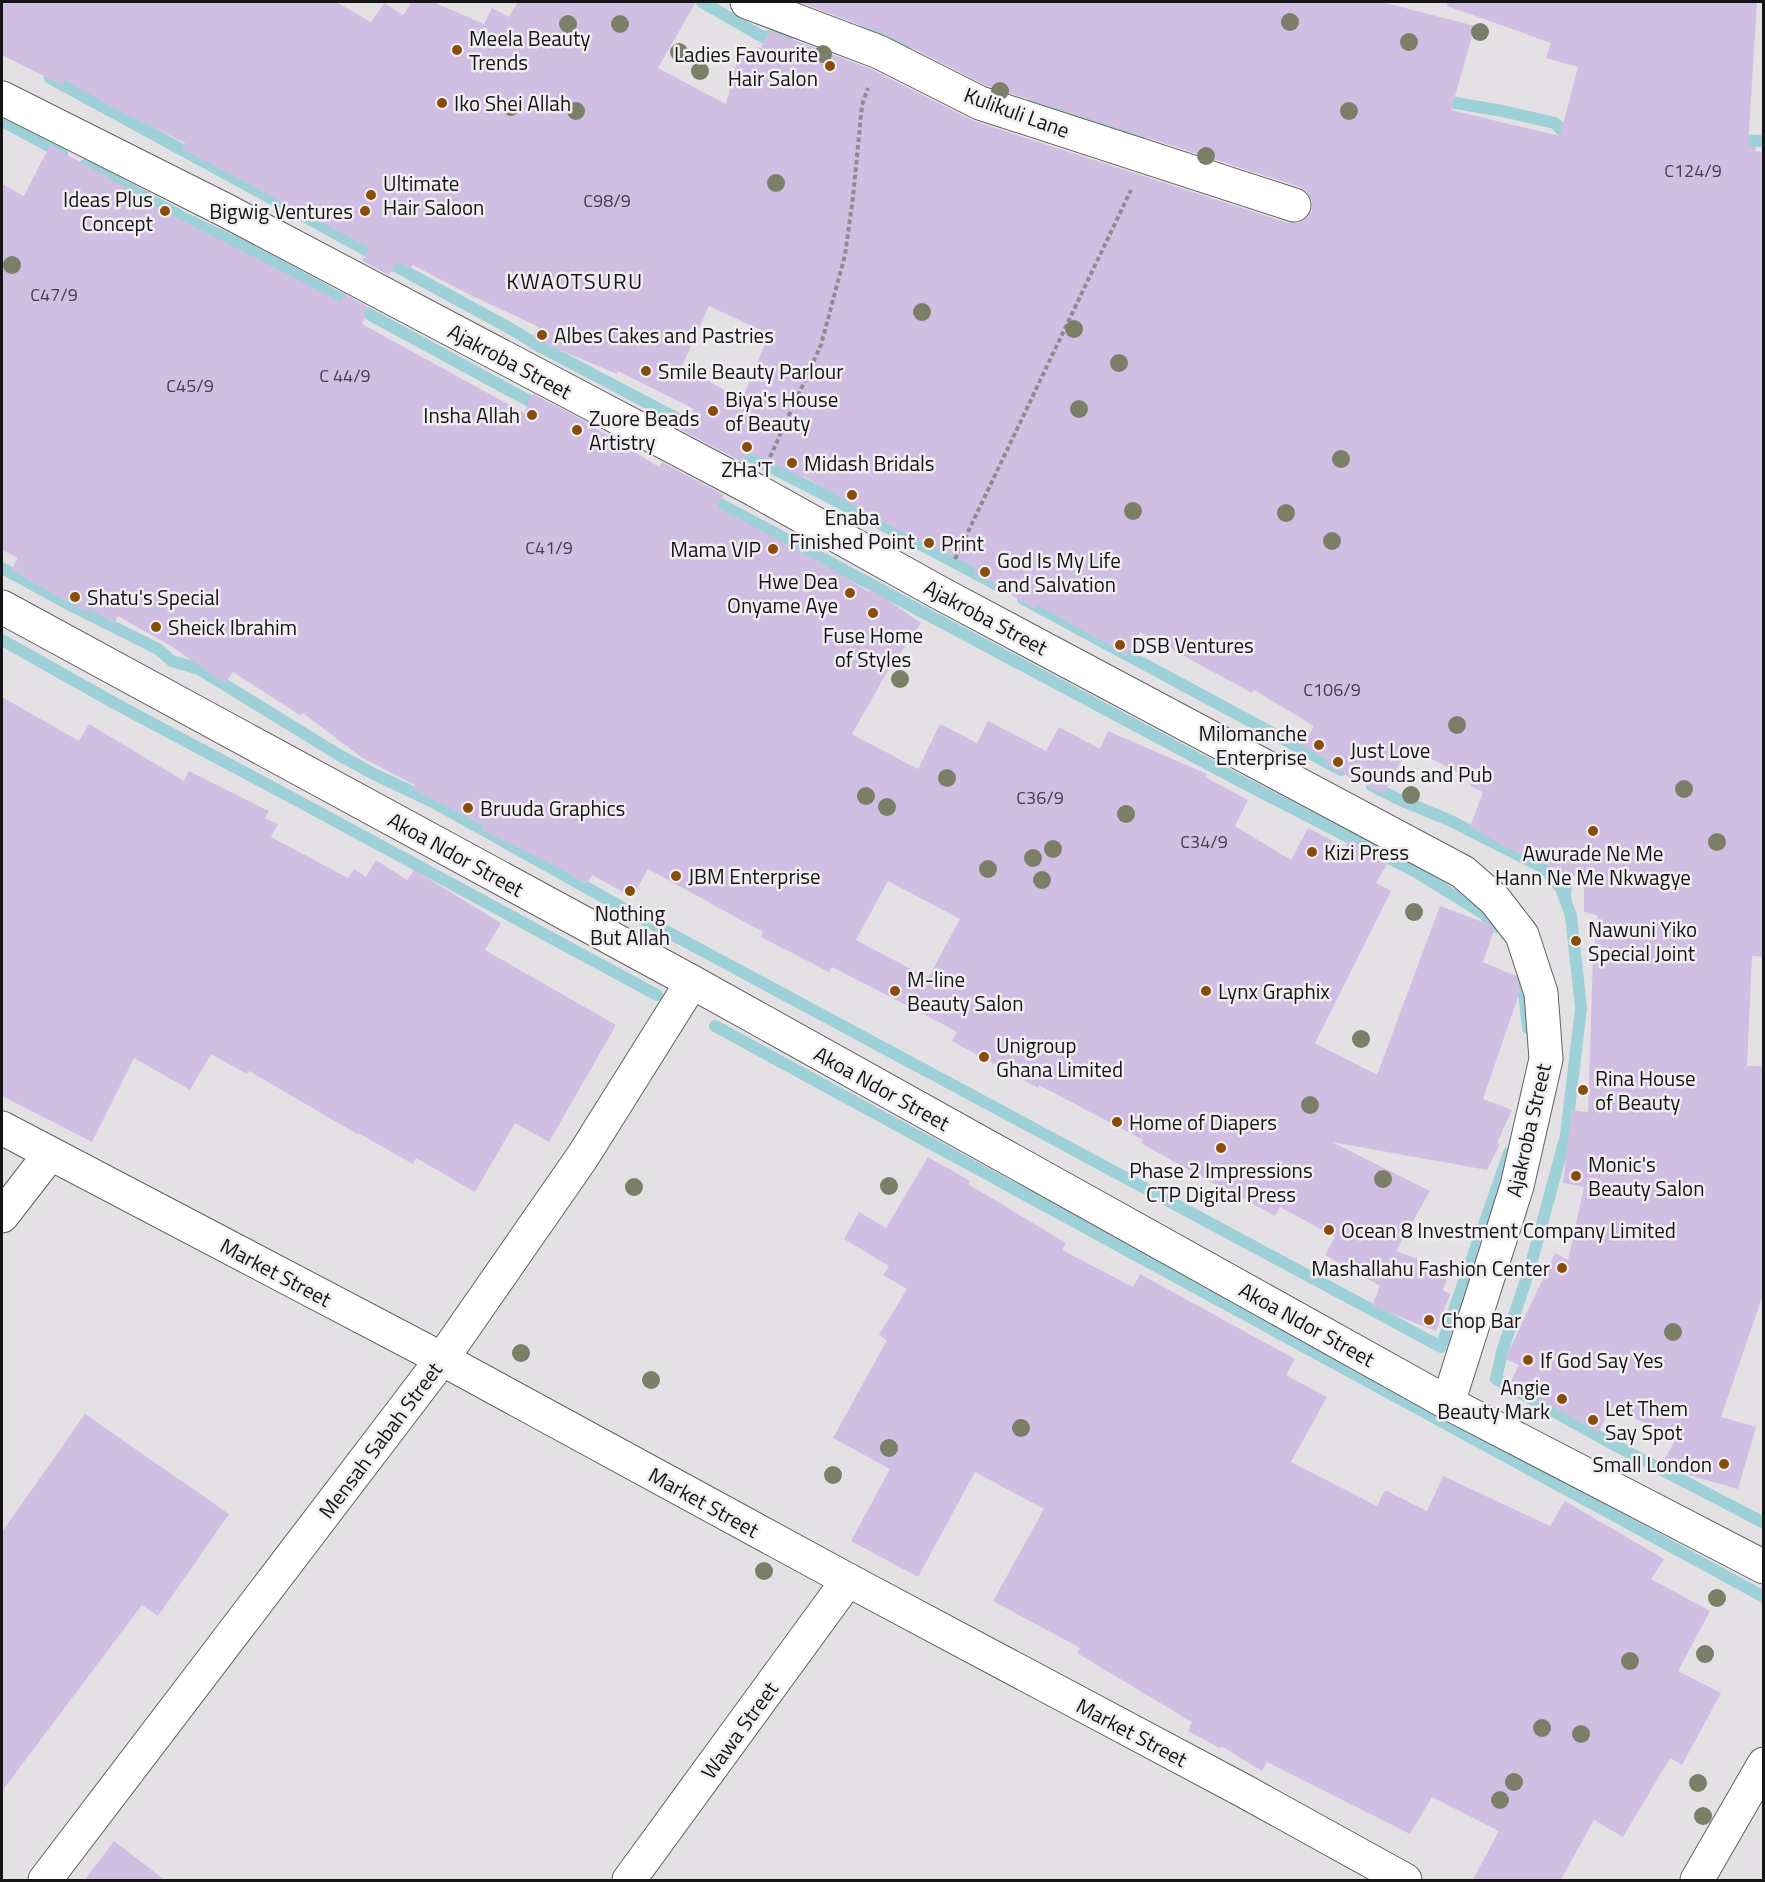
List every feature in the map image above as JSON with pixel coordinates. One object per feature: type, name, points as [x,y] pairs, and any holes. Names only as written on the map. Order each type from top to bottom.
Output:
[{"type":"street","name":"Kulikuli Lane","points":[[747,2],[879,52],[980,102],[1294,205]]},
{"type":"street","name":"Ajakroba Street","points":[[2,98],[225,210],[754,490],[938,592],[1463,872],[1495,900],[1522,935],[1541,993],[1546,1059],[1517,1186],[1448,1403]]},
{"type":"street","name":"Akoa Ndor Street","points":[[2,608],[692,982],[1448,1403],[1764,1567]]},
{"type":"street","name":"Mensah Sabah Street","points":[[45,1881],[442,1359],[584,1156],[692,982]]},
{"type":"street","name":"Market Street","points":[[2,1128],[442,1359],[848,1580],[1244,1791],[1404,1881]]},
{"type":"street","points":[[2,1216],[50,1154]]},
{"type":"street","name":"Wawa Street","points":[[629,1881],[848,1580]]},
{"type":"street","points":[[1697,1881],[1764,1764]]},
{"type":"path","points":[[754,490],[821,345],[845,255],[862,105],[879,52]]},
{"type":"path","points":[[938,592],[970,530],[1148,156]]},
{"type":"building","points":[[2,2],[336,2],[371,22],[384,3],[403,15],[412,2],[433,2],[484,24],[492,8],[509,17],[518,2],[696,2],[658,68],[726,104],[739,54],[754,58],[756,47],[761,48],[770,31],[871,69],[974,121],[1288,223],[1297,223],[1307,218],[1312,210],[1312,201],[1308,193],[1300,187],[987,86],[887,35],[799,2],[1382,2],[1475,26],[1451,110],[1560,136],[1578,67],[1546,58],[1551,43],[1447,6],[1448,2],[1757,2],[1748,146],[1756,147],[1755,151],[1764,152],[1764,957],[1752,956],[1747,1066],[1764,1066],[1764,1292],[1721,1417],[1756,1427],[1738,1489],[1660,1467],[1676,1439],[1613,1407],[1598,1432],[1548,1404],[1532,1398],[1533,1395],[1510,1383],[1519,1365],[1505,1359],[1555,1253],[1568,1260],[1584,1187],[1563,1183],[1572,1110],[1588,1112],[1593,956],[1598,916],[1584,912],[1584,880],[1509,849],[1470,827],[1483,792],[1470,786],[1473,780],[1408,747],[1384,794],[1326,765],[1328,760],[1303,747],[1314,726],[1254,690],[1252,693],[1140,632],[1127,655],[1037,605],[1035,609],[974,572],[976,568],[861,511],[803,476],[801,478],[748,452],[742,462],[681,430],[694,409],[618,371],[617,374],[532,338],[539,327],[413,265],[410,269],[398,262],[389,275],[362,261],[370,248],[182,149],[185,143],[119,111],[65,80],[62,85],[2,55]],"holes":[[[709,306],[769,334],[742,400],[682,366]]]},
{"type":"building","points":[[50,145],[130,190],[129,193],[341,302],[345,294],[368,307],[363,313],[366,315],[362,324],[524,413],[533,394],[583,420],[659,467],[662,462],[724,495],[717,507],[818,561],[869,592],[871,589],[921,623],[886,674],[852,734],[918,769],[940,724],[977,743],[988,721],[1046,751],[1059,727],[1100,749],[1108,731],[1207,774],[1205,777],[1248,800],[1235,826],[1291,860],[1308,828],[1345,847],[1349,839],[1376,853],[1374,857],[1387,864],[1376,883],[1391,891],[1315,1043],[1377,1075],[1440,906],[1491,925],[1494,930],[1483,962],[1516,976],[1520,991],[1483,1099],[1512,1110],[1497,1143],[1500,1144],[1487,1170],[1332,1142],[1430,1191],[1396,1251],[1450,1271],[1443,1290],[1450,1294],[1436,1331],[1372,1306],[1380,1286],[1325,1255],[1335,1237],[1280,1207],[1275,1216],[1239,1198],[1141,1143],[1143,1140],[1039,1085],[1038,1088],[952,1041],[957,1032],[939,1022],[832,967],[829,972],[761,937],[763,932],[648,869],[632,897],[592,875],[586,884],[563,870],[482,830],[484,826],[413,789],[415,785],[361,757],[303,713],[301,716],[233,672],[225,684],[171,646],[118,616],[115,623],[88,609],[86,612],[11,570],[18,558],[2,550],[2,184],[24,196]],"holes":[[[888,881],[960,919],[928,978],[856,940]]]},
{"type":"building","points":[[2,697],[79,741],[89,724],[184,781],[189,771],[269,811],[265,818],[278,824],[271,837],[348,878],[354,869],[366,877],[376,860],[407,880],[414,870],[501,923],[485,950],[616,1025],[549,1142],[515,1123],[475,1192],[416,1158],[413,1164],[249,1071],[247,1074],[211,1054],[190,1090],[134,1058],[92,1142],[2,1096]]},
{"type":"building","points":[[928,1157],[970,1181],[968,1184],[1066,1243],[1062,1250],[1133,1287],[1140,1274],[1295,1359],[1286,1375],[1327,1397],[1291,1462],[1377,1506],[1385,1490],[1427,1511],[1443,1476],[1550,1526],[1565,1501],[1664,1559],[1651,1579],[1710,1611],[1678,1671],[1721,1693],[1682,1765],[1670,1758],[1623,1837],[1594,1820],[1560,1881],[1472,1881],[1499,1831],[1432,1797],[1410,1834],[1267,1762],[1262,1771],[1221,1746],[1220,1748],[1188,1731],[1192,1722],[1077,1653],[1080,1648],[993,1601],[1044,1509],[975,1472],[918,1577],[851,1541],[890,1469],[833,1438],[887,1340],[879,1335],[907,1289],[883,1275],[889,1266],[844,1239],[859,1212],[886,1228]]},
{"type":"building","points":[[85,1414],[229,1514],[158,1616],[142,1605],[2,1791],[2,1532]]},
{"type":"building","points":[[114,1841],[166,1881],[84,1881]]},
{"type":"waterway","points":[[702,2],[763,37],[800,32]]},
{"type":"waterway","points":[[862,31],[889,36],[907,51]]},
{"type":"waterway","points":[[50,78],[537,345],[699,430]]},
{"type":"waterway","points":[[1439,100],[1555,123],[1566,135],[1574,136]]},
{"type":"waterway","points":[[1033,104],[1140,138]]},
{"type":"waterway","points":[[2,121],[62,153]]},
{"type":"waterway","points":[[1732,140],[1764,141]]},
{"type":"waterway","points":[[85,165],[188,220],[247,248],[544,409]]},
{"type":"waterway","points":[[733,448],[997,585]]},
{"type":"waterway","points":[[705,496],[1234,778],[1416,872],[1484,914],[1497,927]]},
{"type":"waterway","points":[[2,568],[158,649],[172,661],[199,669],[339,755],[433,802],[634,914],[1441,1347],[1509,1153]]},
{"type":"waterway","points":[[1023,599],[1341,770]]},
{"type":"waterway","points":[[2,640],[116,704],[657,995]]},
{"type":"waterway","points":[[1372,786],[1451,821],[1544,868],[1561,888],[1571,916],[1581,1008],[1566,1135],[1530,1268],[1502,1352],[1496,1379],[1607,1441],[1764,1523]]},
{"type":"waterway","points":[[1565,898],[1568,858]]},
{"type":"waterway","points":[[1522,976],[1528,1028]]},
{"type":"waterway","points":[[715,1026],[1764,1597]]},
{"type":"place","name":"Meela Beauty Trends","points":[[457,50]]},
{"type":"place","name":"Ladies Favourite Hair Salon","points":[[830,66]]},
{"type":"place","name":"Iko Shei Allah","points":[[442,103]]},
{"type":"place","name":"Ultimate Hair Saloon","points":[[371,195]]},
{"type":"place","name":"Ideas Plus Concept","points":[[165,211]]},
{"type":"place","name":"Bigwig Ventures","points":[[365,211]]},
{"type":"place","name":"Albes Cakes and Pastries","points":[[542,335]]},
{"type":"place","name":"Smile Beauty Parlour","points":[[646,371]]},
{"type":"place","name":"Biya's House of Beauty","points":[[713,411]]},
{"type":"place","name":"Insha Allah","points":[[532,415]]},
{"type":"place","name":"Zuore Beads Artistry","points":[[577,430]]},
{"type":"place","name":"ZHa'T","points":[[747,447]]},
{"type":"place","name":"Midash Bridals","points":[[792,463]]},
{"type":"place","name":"Enaba Finished Point","points":[[852,495]]},
{"type":"place","name":"Print","points":[[929,543]]},
{"type":"place","name":"Mama VIP","points":[[773,549]]},
{"type":"place","name":"God Is My Life and Salvation","points":[[985,572]]},
{"type":"place","name":"Hwe Dea Onyame Aye","points":[[850,593]]},
{"type":"place","name":"Shatu's Special","points":[[75,597]]},
{"type":"place","name":"Fuse Home of Styles","points":[[873,613]]},
{"type":"place","name":"Sheick Ibrahim","points":[[156,627]]},
{"type":"place","name":"DSB Ventures","points":[[1120,645]]},
{"type":"place","name":"Milomanche Enterprise","points":[[1319,745]]},
{"type":"place","name":"Just Love Sounds and Pub","points":[[1338,762]]},
{"type":"place","name":"Bruuda Graphics","points":[[468,808]]},
{"type":"place","name":"Awurade Ne Me Hann Ne Me Nkwagye","points":[[1593,831]]},
{"type":"place","name":"Kizi Press","points":[[1312,852]]},
{"type":"place","name":"JBM Enterprise","points":[[676,876]]},
{"type":"place","name":"Nothing But Allah","points":[[630,891]]},
{"type":"place","name":"Nawuni Yiko Special Joint","points":[[1576,941]]},
{"type":"place","name":"M-line Beauty Salon","points":[[895,991]]},
{"type":"place","name":"Lynx Graphix","points":[[1206,991]]},
{"type":"place","name":"Unigroup Ghana Limited","points":[[984,1057]]},
{"type":"place","name":"Rina House of Beauty","points":[[1583,1090]]},
{"type":"place","name":"Home of Diapers","points":[[1117,1122]]},
{"type":"place","name":"Phase 2 Impressions CTP Digital Press","points":[[1221,1148]]},
{"type":"place","name":"Monic's Beauty Salon","points":[[1576,1176]]},
{"type":"place","name":"Ocean 8 Investment Company Limited","points":[[1329,1230]]},
{"type":"place","name":"Mashallahu Fashion Center","points":[[1562,1268]]},
{"type":"place","name":"Chop Bar","points":[[1429,1320]]},
{"type":"place","name":"If God Say Yes","points":[[1528,1360]]},
{"type":"place","name":"Angie Beauty Mark","points":[[1562,1399]]},
{"type":"place","name":"Let Them Say Spot","points":[[1593,1420]]},
{"type":"place","name":"Small London","points":[[1724,1464]]},
{"type":"district","name":"KWAOTSURU","points":[[575,281]]}]
